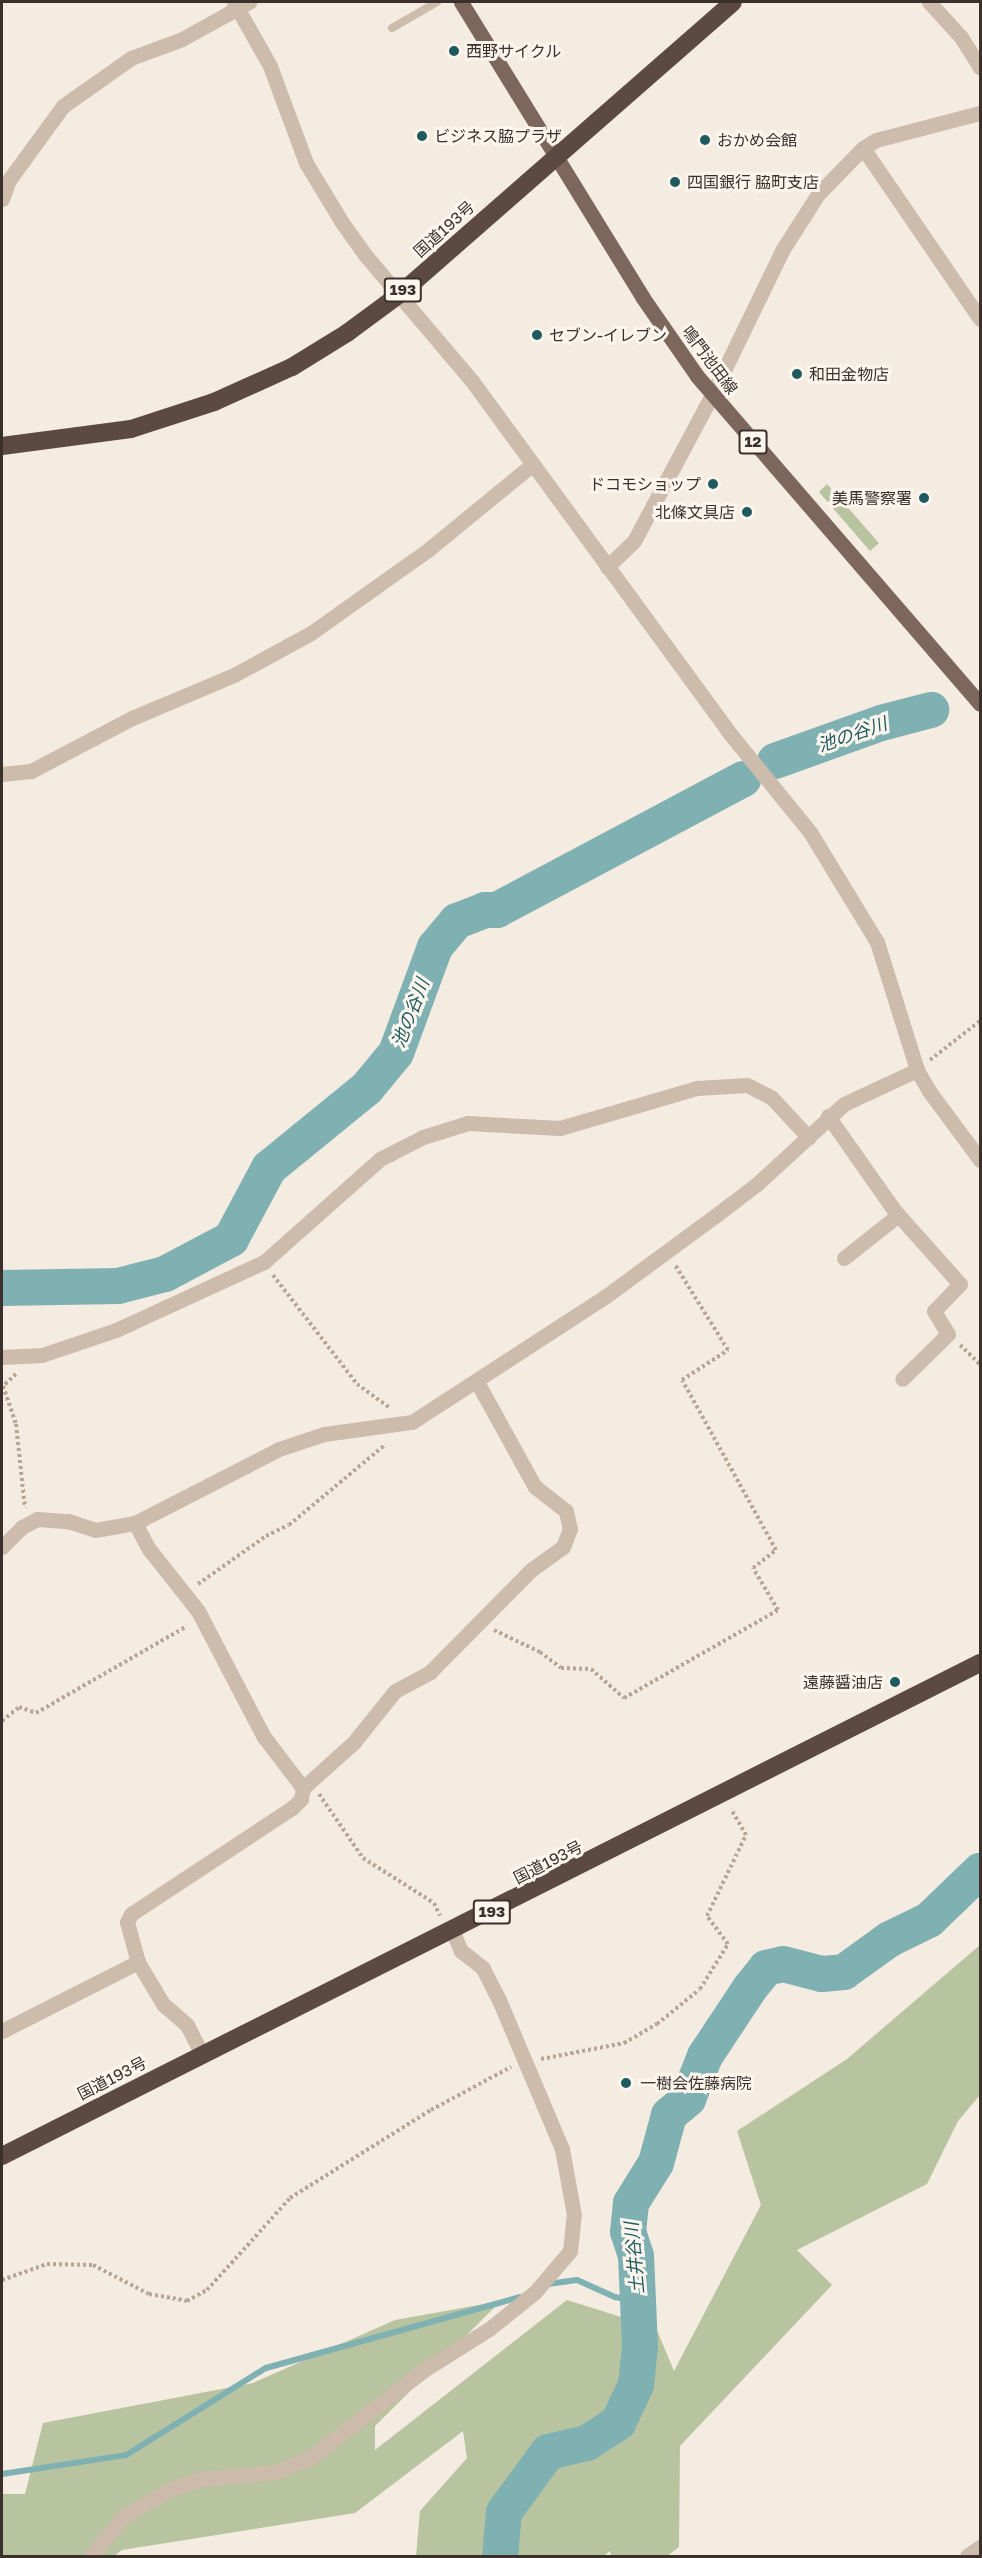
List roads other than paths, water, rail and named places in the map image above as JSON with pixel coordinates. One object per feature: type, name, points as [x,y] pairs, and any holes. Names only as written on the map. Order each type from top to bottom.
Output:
[{"type":"highway","name":"国道193号","points":[[2,446],[131,429],[214,402],[292,367],[347,333],[401,292],[733,2]]},
{"type":"highway","name":"国道193号","points":[[2,2156],[202,2054],[451,1933],[981,1663]]},
{"type":"main road","name":"鳴門池田線","points":[[461,2],[643,298],[712,396],[981,704]]},
{"type":"street","points":[[930,2],[962,36],[981,68]]},
{"type":"street","points":[[2,199],[9,180],[63,106],[131,58],[182,39],[241,4],[270,66],[306,163],[366,256],[401,292],[533,464],[727,730],[810,832],[877,942],[917,1070],[929,1091],[981,1160]]},
{"type":"street","points":[[607,567],[634,541],[712,396],[783,249],[818,194],[863,148],[876,140],[981,113]]},
{"type":"street","points":[[863,148],[981,319]]},
{"type":"street","points":[[2,774],[31,771],[132,718],[234,675],[311,633],[429,549],[533,464]]},
{"type":"street","points":[[2,1547],[28,1523],[37,1519],[68,1521],[95,1530],[135,1523],[279,1449],[324,1434],[407,1424],[477,1382],[666,1252],[757,1184],[808,1138],[828,1116],[844,1104],[917,1070]]},
{"type":"street","points":[[2,1357],[35,1356],[116,1330],[264,1262],[380,1159],[423,1137],[468,1123],[560,1128],[697,1088],[747,1085],[772,1098],[808,1138]]},
{"type":"street","points":[[828,1116],[898,1215],[960,1284],[934,1311],[948,1334],[902,1379]]},
{"type":"street","points":[[844,1258],[898,1215]]},
{"type":"street","points":[[202,2054],[187,2025],[163,2004],[138,1962],[127,1922],[131,1914],[292,1808],[301,1800],[307,1784],[354,1742],[395,1691],[430,1672],[531,1570],[563,1547],[570,1530],[566,1511],[536,1487],[477,1382]]},
{"type":"street","points":[[135,1523],[149,1549],[185,1593],[201,1618],[264,1737],[307,1784]]},
{"type":"street","points":[[91,2556],[124,2516],[171,2489],[202,2479],[276,2472],[311,2457],[424,2370],[489,2329],[535,2292],[558,2268],[570,2251],[573,2215],[562,2149],[522,2062],[483,1968],[461,1951],[451,1933]]},
{"type":"street","points":[[2,2031],[138,1962]]},
{"type":"street","points":[[967,2556],[981,2547]]},
{"type":"lane","points":[[392,28],[437,2]]},
{"type":"waterway","name":"池の谷川","points":[[775,761],[881,723],[931,710]]},
{"type":"waterway","name":"池の谷川","points":[[2,1288],[118,1286],[165,1274],[231,1239],[269,1168],[367,1088],[396,1053],[435,947],[457,921],[485,910],[497,910],[743,779]]},
{"type":"waterway","name":"土井谷川","points":[[500,2556],[504,2512],[548,2452],[587,2443],[618,2423],[636,2385],[640,2347],[636,2256],[628,2232],[631,2203],[656,2163],[669,2115],[688,2099],[705,2056],[750,1988],[766,1968],[783,1964],[822,1974],[844,1972],[890,1939],[929,1920],[980,1871]]},
{"type":"waterway","points":[[548,2284],[577,2280],[615,2297],[637,2301]]},
{"type":"waterway","points":[[2,2474],[126,2455],[266,2368],[520,2297]]},
{"type":"place","name":"西野サイクル","points":[[454,51]]},
{"type":"place","name":"ビジネス脇プラザ","points":[[422,136]]},
{"type":"place","name":"おかめ会館","points":[[705,140]]},
{"type":"place","name":"四国銀行 脇町支店","points":[[675,182]]},
{"type":"place","name":"セブン-イレブン","points":[[537,335]]},
{"type":"place","name":"和田金物店","points":[[797,374]]},
{"type":"place","name":"ドコモショップ","points":[[713,484]]},
{"type":"place","name":"美馬警察署","points":[[924,498]]},
{"type":"place","name":"北條文具店","points":[[747,512]]},
{"type":"place","name":"遠藤醤油店","points":[[895,1682]]},
{"type":"place","name":"一樹会佐藤病院","points":[[626,2083]]}]
